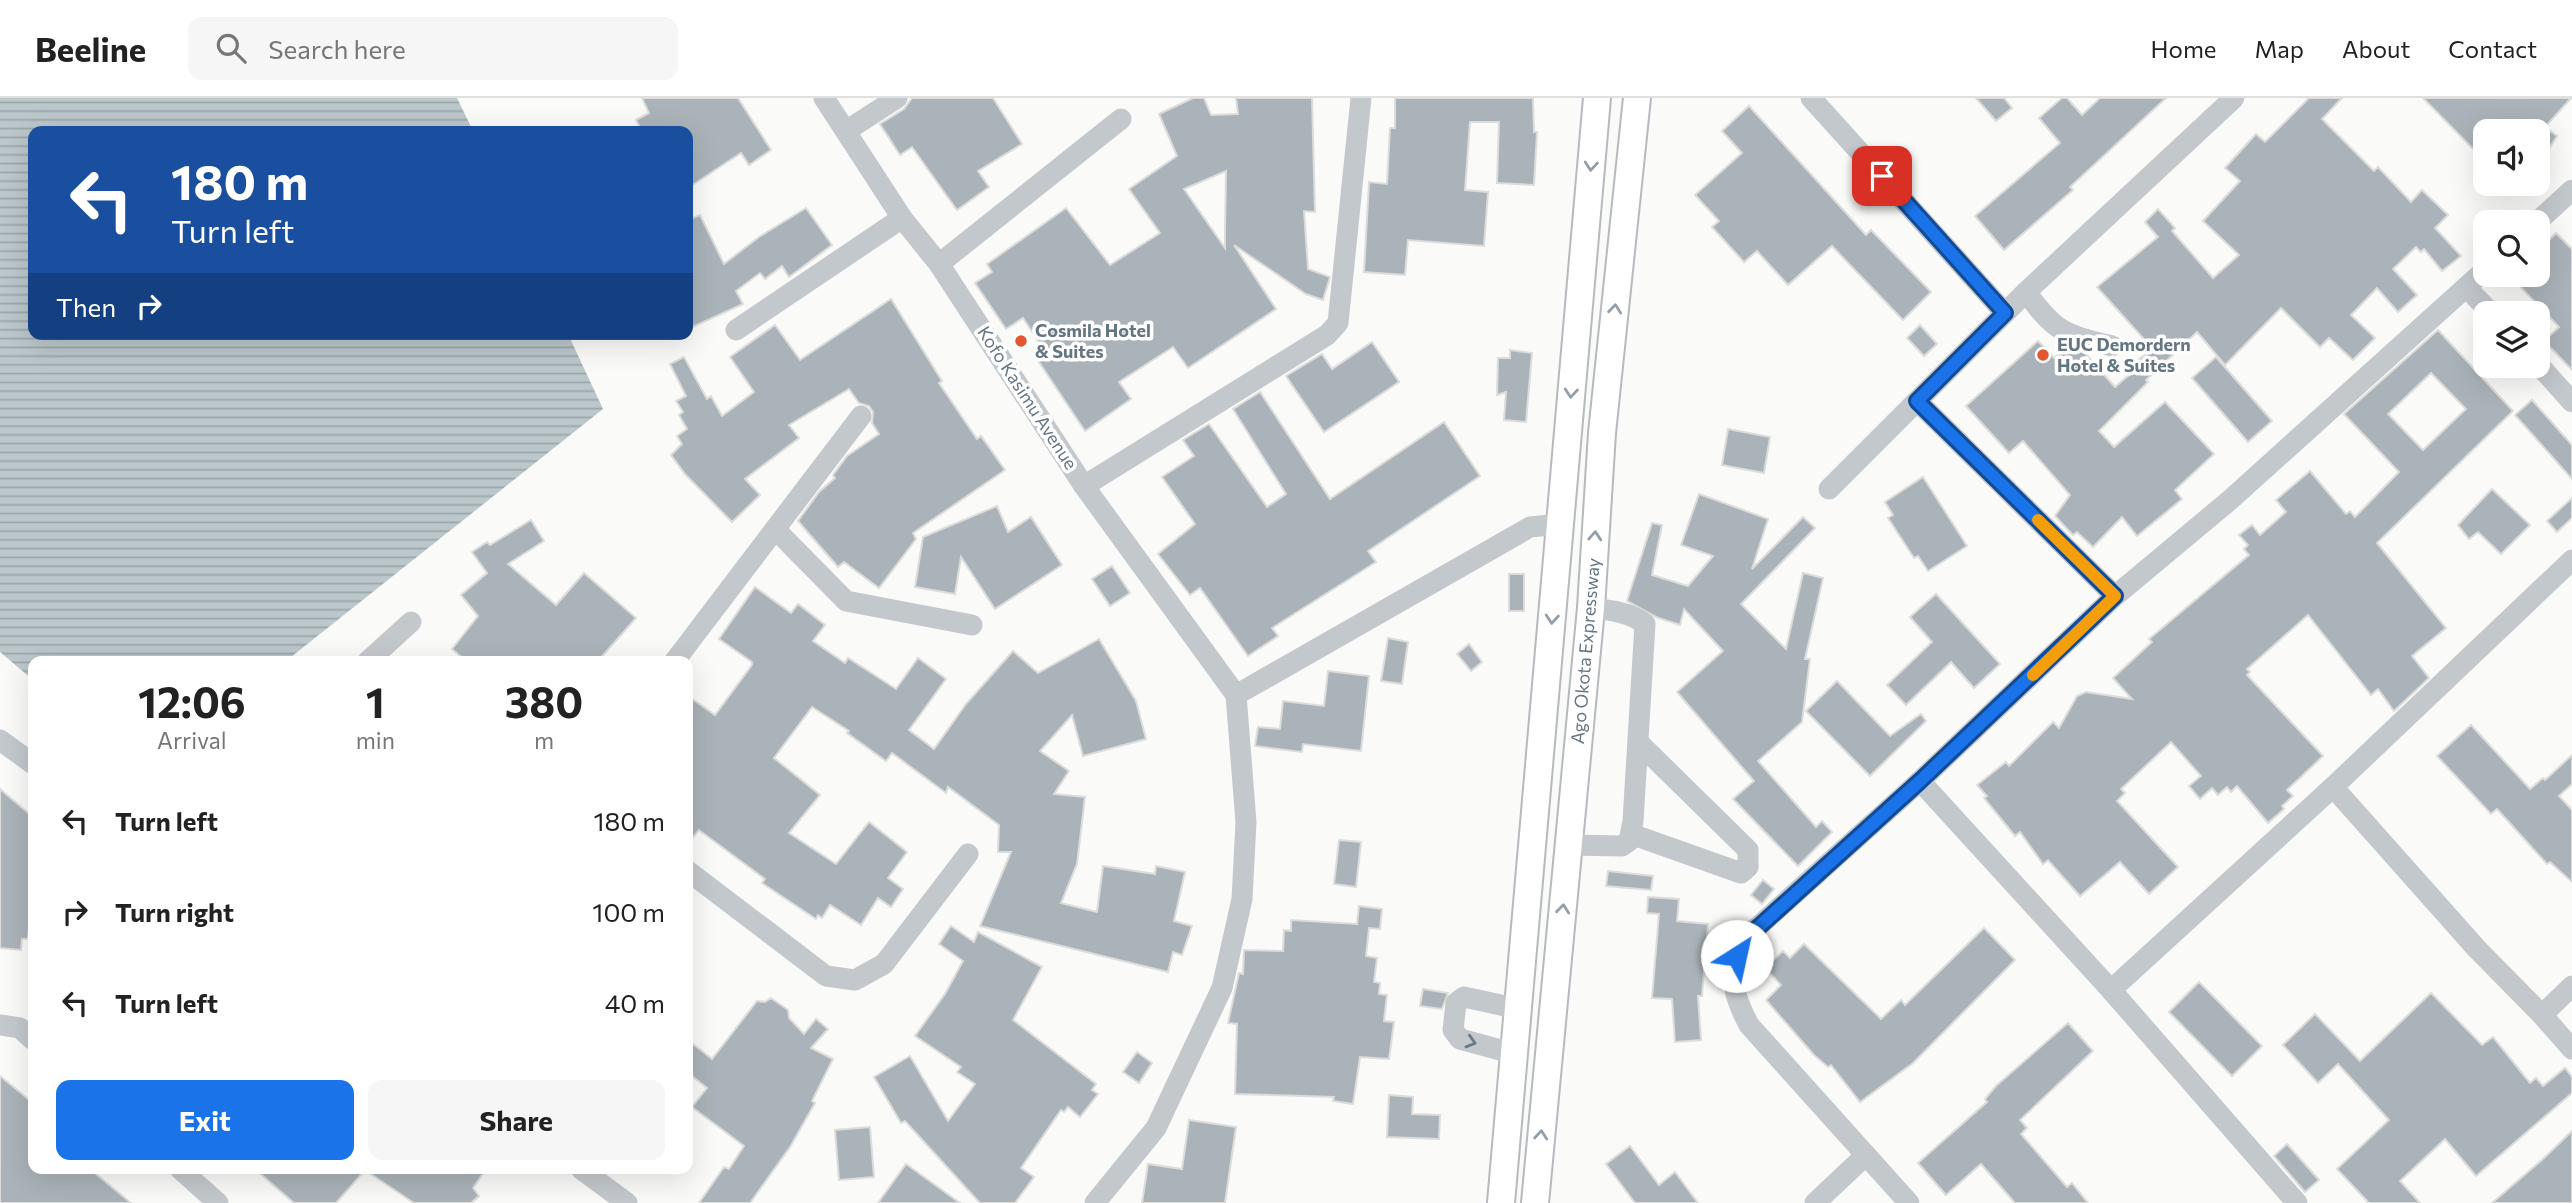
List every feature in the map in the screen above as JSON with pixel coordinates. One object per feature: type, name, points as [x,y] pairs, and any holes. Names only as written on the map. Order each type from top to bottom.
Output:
[{"type":"main road","name":"Ago Okota Expressway","points":[[1501,1203],[1597,98]]},
{"type":"main road","name":"Ago Okota Expressway","points":[[1535,1203],[1591,607],[1602,433],[1637,98]]},
{"type":"street","name":"Kofo Kasimu Avenue","points":[[824,98],[902,218],[939,264],[1084,486],[1236,695]]},
{"type":"street","points":[[846,131],[897,98]]},
{"type":"street","points":[[1084,486],[1327,335],[1338,323],[1361,98]]},
{"type":"street","points":[[1811,98],[2005,313]]},
{"type":"street","points":[[1829,489],[2026,292],[2232,99]]},
{"type":"street","points":[[939,264],[1121,119]]},
{"type":"street","points":[[2550,210],[2572,190]]},
{"type":"street","points":[[736,330],[902,218]]},
{"type":"street","points":[[1909,1203],[1749,1025],[1733,996],[1733,970],[1741,943],[1920,781],[2115,596],[2230,500],[2473,281]]},
{"type":"street","points":[[2466,287],[2479,301]]},
{"type":"street","points":[[2026,292],[2047,320],[2066,334],[2112,346]]},
{"type":"street","points":[[2550,377],[2572,401]]},
{"type":"street","points":[[1917,401],[2115,596]]},
{"type":"street","points":[[679,656],[861,416]]},
{"type":"street","points":[[1095,1203],[1156,1128],[1222,988],[1242,899],[1246,835],[1236,695],[1530,527],[1560,524]]},
{"type":"street","points":[[775,529],[846,601],[972,625]]},
{"type":"street","points":[[2111,990],[2333,787],[2572,560]]},
{"type":"street","points":[[1570,845],[1622,846],[1629,841],[1631,834],[1645,624],[1638,618],[1614,610],[1591,607]]},
{"type":"street","points":[[374,656],[411,622]]},
{"type":"street","points":[[0,740],[28,760]]},
{"type":"street","points":[[1631,834],[1741,873],[1748,867],[1750,859],[1748,850],[1639,743]]},
{"type":"street","points":[[1920,781],[2111,990],[2297,1203]]},
{"type":"street","points":[[2333,787],[2484,957],[2572,1049]]},
{"type":"street","points":[[693,876],[826,976],[855,980],[884,964],[968,854]]},
{"type":"street","points":[[2542,1015],[2572,986]]},
{"type":"street","points":[[1515,1054],[1460,1040],[1453,1030],[1456,1003],[1464,997],[1519,1009]]},
{"type":"street","points":[[0,1025],[20,1028],[28,1035]]},
{"type":"street","points":[[1815,1203],[1866,1155]]},
{"type":"street","points":[[186,1174],[218,1203]]},
{"type":"street","points":[[589,1174],[627,1203]]},
{"type":"shaded area","points":[[0,98],[457,98],[471,126],[28,126],[28,340],[571,340],[603,409],[292,656],[28,656],[28,676],[0,652]]},
{"type":"building","points":[[642,98],[738,98],[771,150],[749,165],[741,153],[693,185],[693,126],[639,126],[636,120],[649,113]]},
{"type":"building","points":[[912,98],[993,98],[1022,144],[978,171],[989,187],[957,210],[912,147],[900,155],[880,124],[904,109]]},
{"type":"building","points":[[1193,98],[1204,98],[1211,115],[1238,114],[1236,98],[1312,98],[1315,212],[1304,211],[1308,269],[1330,277],[1323,300],[1306,294],[1234,245],[1276,309],[1188,368],[1173,347],[1119,382],[1131,399],[1085,431],[1037,359],[1046,353],[1023,318],[1006,329],[975,283],[992,272],[987,264],[1066,208],[1110,265],[1160,233],[1129,189],[1177,156],[1159,114]],"holes":[[[1226,171],[1225,248],[1184,189]]]},
{"type":"building","points":[[1395,98],[1533,98],[1534,132],[1537,132],[1534,185],[1497,183],[1499,122],[1470,122],[1465,190],[1488,192],[1484,246],[1408,240],[1405,275],[1364,272],[1369,182],[1387,184],[1390,128],[1395,128]]},
{"type":"building","points":[[1976,98],[2004,98],[2012,108],[1996,121]]},
{"type":"building","points":[[2062,98],[2067,98],[2082,115],[2100,98],[2166,98],[2070,187],[2073,190],[2004,250],[1975,216],[2060,143],[2039,118]]},
{"type":"building","points":[[2309,98],[2342,98],[2322,119],[2374,171],[2378,167],[2411,202],[2422,190],[2448,215],[2435,228],[2461,256],[2442,271],[2424,249],[2421,252],[2416,247],[2393,269],[2417,295],[2398,312],[2377,288],[2351,315],[2375,338],[2353,360],[2329,338],[2320,347],[2281,308],[2225,365],[2197,332],[2146,380],[2148,382],[2099,431],[2114,447],[2165,402],[2214,454],[2175,490],[2182,499],[2137,536],[2122,517],[2093,547],[2077,532],[2073,535],[2055,516],[2070,495],[2023,441],[2009,453],[1966,406],[2038,341],[2054,358],[2067,347],[2084,352],[2115,387],[2137,368],[2134,363],[2153,349],[2097,287],[2158,237],[2145,222],[2158,209],[2175,228],[2172,231],[2213,278],[2239,255],[2203,221],[2240,181],[2225,168],[2256,134],[2265,142]]},
{"type":"building","points":[[2423,98],[2571,98],[2550,121],[2550,119],[2473,119],[2473,149]]},
{"type":"building","points":[[1749,106],[1866,235],[1871,230],[1931,292],[1903,320],[1832,246],[1788,285],[1757,251],[1744,262],[1712,227],[1719,221],[1695,195],[1742,153],[1722,131]]},
{"type":"building","points":[[2550,131],[2557,136],[2550,147]]},
{"type":"building","points":[[806,208],[832,245],[789,277],[782,266],[765,279],[760,273],[736,291],[743,304],[693,327],[693,218],[700,215],[724,264],[759,237]]},
{"type":"building","points":[[2556,233],[2572,249],[2572,370],[2550,347],[2550,335],[2559,327],[2550,318],[2550,301],[2534,301],[2521,287],[2550,287],[2550,239]]},
{"type":"building","points":[[891,299],[942,381],[939,383],[977,439],[981,436],[1005,470],[913,533],[916,539],[879,588],[844,562],[838,567],[798,521],[819,492],[835,478],[833,475],[847,456],[879,434],[872,423],[873,412],[869,406],[859,403],[849,389],[789,425],[799,438],[745,479],[760,495],[732,522],[685,474],[671,455],[682,444],[677,436],[687,429],[679,415],[683,412],[676,401],[686,396],[670,364],[684,357],[707,399],[711,396],[722,416],[754,392],[730,357],[775,325],[800,360]]},
{"type":"building","points":[[1920,325],[1937,344],[1924,356],[1907,338]]},
{"type":"building","points":[[2438,330],[2473,368],[2473,378],[2482,378],[2513,411],[2377,543],[2446,628],[2412,656],[2429,678],[2394,711],[2378,689],[2371,695],[2308,615],[2247,669],[2250,672],[2247,675],[2323,756],[2287,790],[2293,796],[2282,806],[2284,809],[2268,823],[2237,786],[2231,792],[2227,787],[2218,795],[2212,788],[2200,799],[2189,786],[2201,776],[2171,742],[2121,789],[2125,793],[2117,801],[2178,867],[2149,894],[2120,862],[2080,896],[2048,860],[2043,864],[2020,832],[2015,836],[1984,798],[1987,796],[1977,785],[2006,762],[2009,766],[2053,722],[2059,728],[2077,696],[2086,692],[2132,699],[2113,678],[2152,642],[2149,639],[2249,555],[2244,549],[2248,545],[2239,535],[2252,525],[2260,535],[2286,512],[2276,500],[2310,471],[2346,514],[2350,511],[2355,517],[2399,472],[2344,414]],"holes":[[[2431,373],[2466,409],[2423,450],[2388,414]]]},
{"type":"building","points":[[1372,342],[1399,382],[1324,432],[1286,376],[1322,354],[1332,369]]},
{"type":"building","points":[[1510,350],[1532,353],[1526,422],[1504,420],[1506,392],[1497,395],[1498,358],[1510,358]]},
{"type":"building","points":[[2216,357],[2272,421],[2248,442],[2192,378]]},
{"type":"building","points":[[1260,392],[1330,499],[1444,422],[1480,476],[1368,551],[1376,562],[1272,628],[1278,636],[1248,656],[1200,588],[1190,595],[1158,554],[1195,524],[1162,477],[1194,456],[1183,440],[1209,424],[1267,507],[1286,494],[1233,409]]},
{"type":"building","points":[[2532,400],[2572,445],[2572,479],[2515,415]]},
{"type":"building","points":[[1728,429],[1770,437],[1764,473],[1722,465]]},
{"type":"building","points":[[1923,477],[1967,546],[1928,571],[1918,556],[1914,558],[1888,518],[1893,515],[1885,502]]},
{"type":"building","points":[[2492,489],[2530,525],[2501,554],[2478,532],[2469,539],[2458,525]]},
{"type":"building","points":[[1699,494],[1768,519],[1752,569],[1803,517],[1815,528],[1741,604],[1786,649],[1803,573],[1823,578],[1805,659],[1810,659],[1802,722],[1758,761],[1816,827],[1822,821],[1832,832],[1798,866],[1733,799],[1754,781],[1677,692],[1723,651],[1684,609],[1680,625],[1656,617],[1627,601],[1652,523],[1662,525],[1652,575],[1688,586],[1713,556],[1681,545]]},
{"type":"building","points":[[2572,498],[2572,518],[2557,532],[2547,521]]},
{"type":"building","points":[[997,506],[1008,532],[1031,517],[1062,565],[995,609],[961,557],[955,594],[915,587],[923,537]]},
{"type":"building","points":[[531,520],[544,541],[508,564],[556,605],[584,573],[636,618],[602,656],[460,656],[452,649],[478,616],[461,595],[487,573],[472,552],[487,542],[490,545]]},
{"type":"building","points":[[1112,566],[1130,593],[1110,606],[1092,579]]},
{"type":"building","points":[[1509,574],[1524,574],[1524,611],[1509,611]]},
{"type":"building","points":[[755,587],[791,613],[798,604],[825,625],[813,641],[845,663],[848,658],[896,689],[918,658],[946,679],[909,730],[934,749],[966,704],[1013,651],[1038,673],[1099,639],[1136,701],[1146,739],[1083,756],[1072,715],[1040,751],[1069,771],[1054,794],[1085,797],[1077,864],[1061,903],[1097,912],[1103,866],[1155,874],[1156,866],[1185,872],[1174,921],[1192,926],[1182,955],[1173,952],[1168,972],[980,926],[1011,852],[998,852],[999,825],[948,787],[946,793],[892,753],[886,761],[847,733],[849,731],[812,707],[774,758],[820,795],[789,833],[836,864],[869,822],[907,852],[888,878],[903,889],[891,907],[878,898],[861,925],[830,905],[822,918],[818,915],[816,919],[762,883],[765,879],[699,830],[693,837],[693,700],[715,715],[752,665],[752,662],[719,639]]},
{"type":"building","points":[[1936,594],[2000,664],[1974,688],[1951,662],[1906,705],[1887,685],[1932,642],[1910,617]]},
{"type":"building","points":[[1388,638],[1408,642],[1402,684],[1381,681]]},
{"type":"building","points":[[1469,644],[1482,662],[1471,671],[1457,654]]},
{"type":"building","points":[[1328,671],[1369,676],[1361,751],[1303,744],[1302,752],[1255,746],[1258,727],[1280,729],[1283,701],[1324,706]]},
{"type":"building","points":[[1837,681],[1890,736],[1921,714],[1926,721],[1870,776],[1806,711]]},
{"type":"building","points":[[2471,725],[2530,789],[2543,778],[2545,780],[2572,755],[2572,784],[2559,796],[2572,810],[2572,882],[2550,862],[2547,864],[2497,809],[2491,814],[2437,756]]},
{"type":"building","points":[[0,789],[28,813],[28,939],[22,939],[21,950],[0,948]]},
{"type":"building","points":[[1339,840],[1361,842],[1356,887],[1334,884]]},
{"type":"building","points":[[1608,871],[1653,876],[1651,890],[1606,886]]},
{"type":"building","points":[[1763,880],[1774,889],[1762,904],[1751,895]]},
{"type":"building","points":[[1648,897],[1679,899],[1677,921],[1708,924],[1702,996],[1698,996],[1701,1040],[1675,1042],[1672,999],[1652,998],[1659,914],[1647,913]]},
{"type":"building","points":[[1359,906],[1382,909],[1380,929],[1369,928],[1366,956],[1377,958],[1374,982],[1380,983],[1379,994],[1387,995],[1384,1021],[1394,1022],[1389,1059],[1360,1057],[1353,1104],[1333,1101],[1334,1097],[1235,1094],[1237,1024],[1228,1023],[1239,973],[1243,974],[1244,950],[1283,951],[1284,930],[1291,931],[1291,920],[1357,924]]},
{"type":"building","points":[[951,926],[974,942],[978,932],[1042,967],[1013,1020],[1096,1084],[1092,1090],[1098,1094],[1080,1117],[1068,1107],[1064,1112],[1061,1110],[1021,1168],[1034,1177],[1015,1203],[980,1203],[905,1121],[901,1123],[874,1077],[910,1056],[948,1121],[975,1084],[957,1072],[961,1067],[915,1036],[945,994],[963,961],[939,944]]},
{"type":"building","points":[[1984,928],[2015,960],[1913,1063],[1860,1102],[1831,1065],[1828,1067],[1814,1055],[1766,1000],[1781,985],[1765,968],[1783,951],[1790,958],[1804,944],[1881,1019],[1901,1000],[1905,1005]]},
{"type":"building","points":[[2199,982],[2262,1046],[2232,1076],[2169,1012]]},
{"type":"building","points":[[1423,989],[1448,993],[1442,1009],[1420,1006]]},
{"type":"building","points":[[2431,993],[2482,1045],[2493,1037],[2530,1083],[2536,1078],[2543,1086],[2565,1068],[2572,1077],[2572,1093],[2476,1176],[2445,1139],[2400,1181],[2420,1203],[2369,1203],[2337,1169],[2389,1120],[2338,1064],[2318,1083],[2283,1045],[2315,1014],[2360,1061]]},
{"type":"building","points":[[771,998],[788,1010],[789,1018],[804,1034],[816,1019],[828,1029],[811,1048],[833,1059],[812,1101],[815,1103],[790,1147],[750,1203],[699,1203],[724,1167],[729,1169],[744,1146],[693,1108],[707,1088],[693,1077],[693,1044],[712,1059],[757,1001],[765,1002]]},
{"type":"building","points":[[2068,1023],[2093,1051],[2020,1120],[2027,1128],[2021,1134],[2067,1187],[2072,1183],[2088,1203],[2015,1203],[1981,1164],[1946,1195],[1918,1163],[1987,1102],[1985,1099],[1996,1086]]},
{"type":"building","points":[[1137,1052],[1152,1063],[1139,1083],[1123,1072]]},
{"type":"building","points":[[0,1076],[28,1099],[28,1174],[96,1174],[131,1203],[0,1203]]},
{"type":"building","points":[[1389,1095],[1413,1097],[1412,1114],[1440,1115],[1439,1139],[1387,1137]]},
{"type":"building","points":[[1189,1120],[1236,1127],[1225,1203],[1142,1203],[1148,1164],[1182,1169]]},
{"type":"building","points":[[870,1127],[874,1177],[839,1180],[835,1130]]},
{"type":"building","points":[[2572,1131],[2572,1203],[2492,1203],[2543,1159]]},
{"type":"building","points":[[2287,1144],[2319,1180],[2305,1192],[2274,1156]]},
{"type":"building","points":[[1630,1146],[1659,1185],[1675,1172],[1698,1203],[1635,1203],[1606,1164]]},
{"type":"building","points":[[906,1164],[960,1203],[878,1203]]},
{"type":"building","points":[[261,1174],[361,1174],[336,1203],[294,1203]]},
{"type":"building","points":[[371,1174],[483,1174],[473,1188],[479,1196],[471,1203],[414,1203]]},
{"type":"slow traffic","points":[[2033,675],[2115,596],[2038,520]]},
{"type":"place","name":"Cosmila Hotel & Suites","points":[[1021,341]]},
{"type":"place","name":"EUC Demordern Hotel & Suites","points":[[2043,355]]},
{"type":"route","points":[[1737,956],[1741,943],[1763,922],[1920,781],[2115,596],[1917,401],[2005,313],[1882,176]]}]
